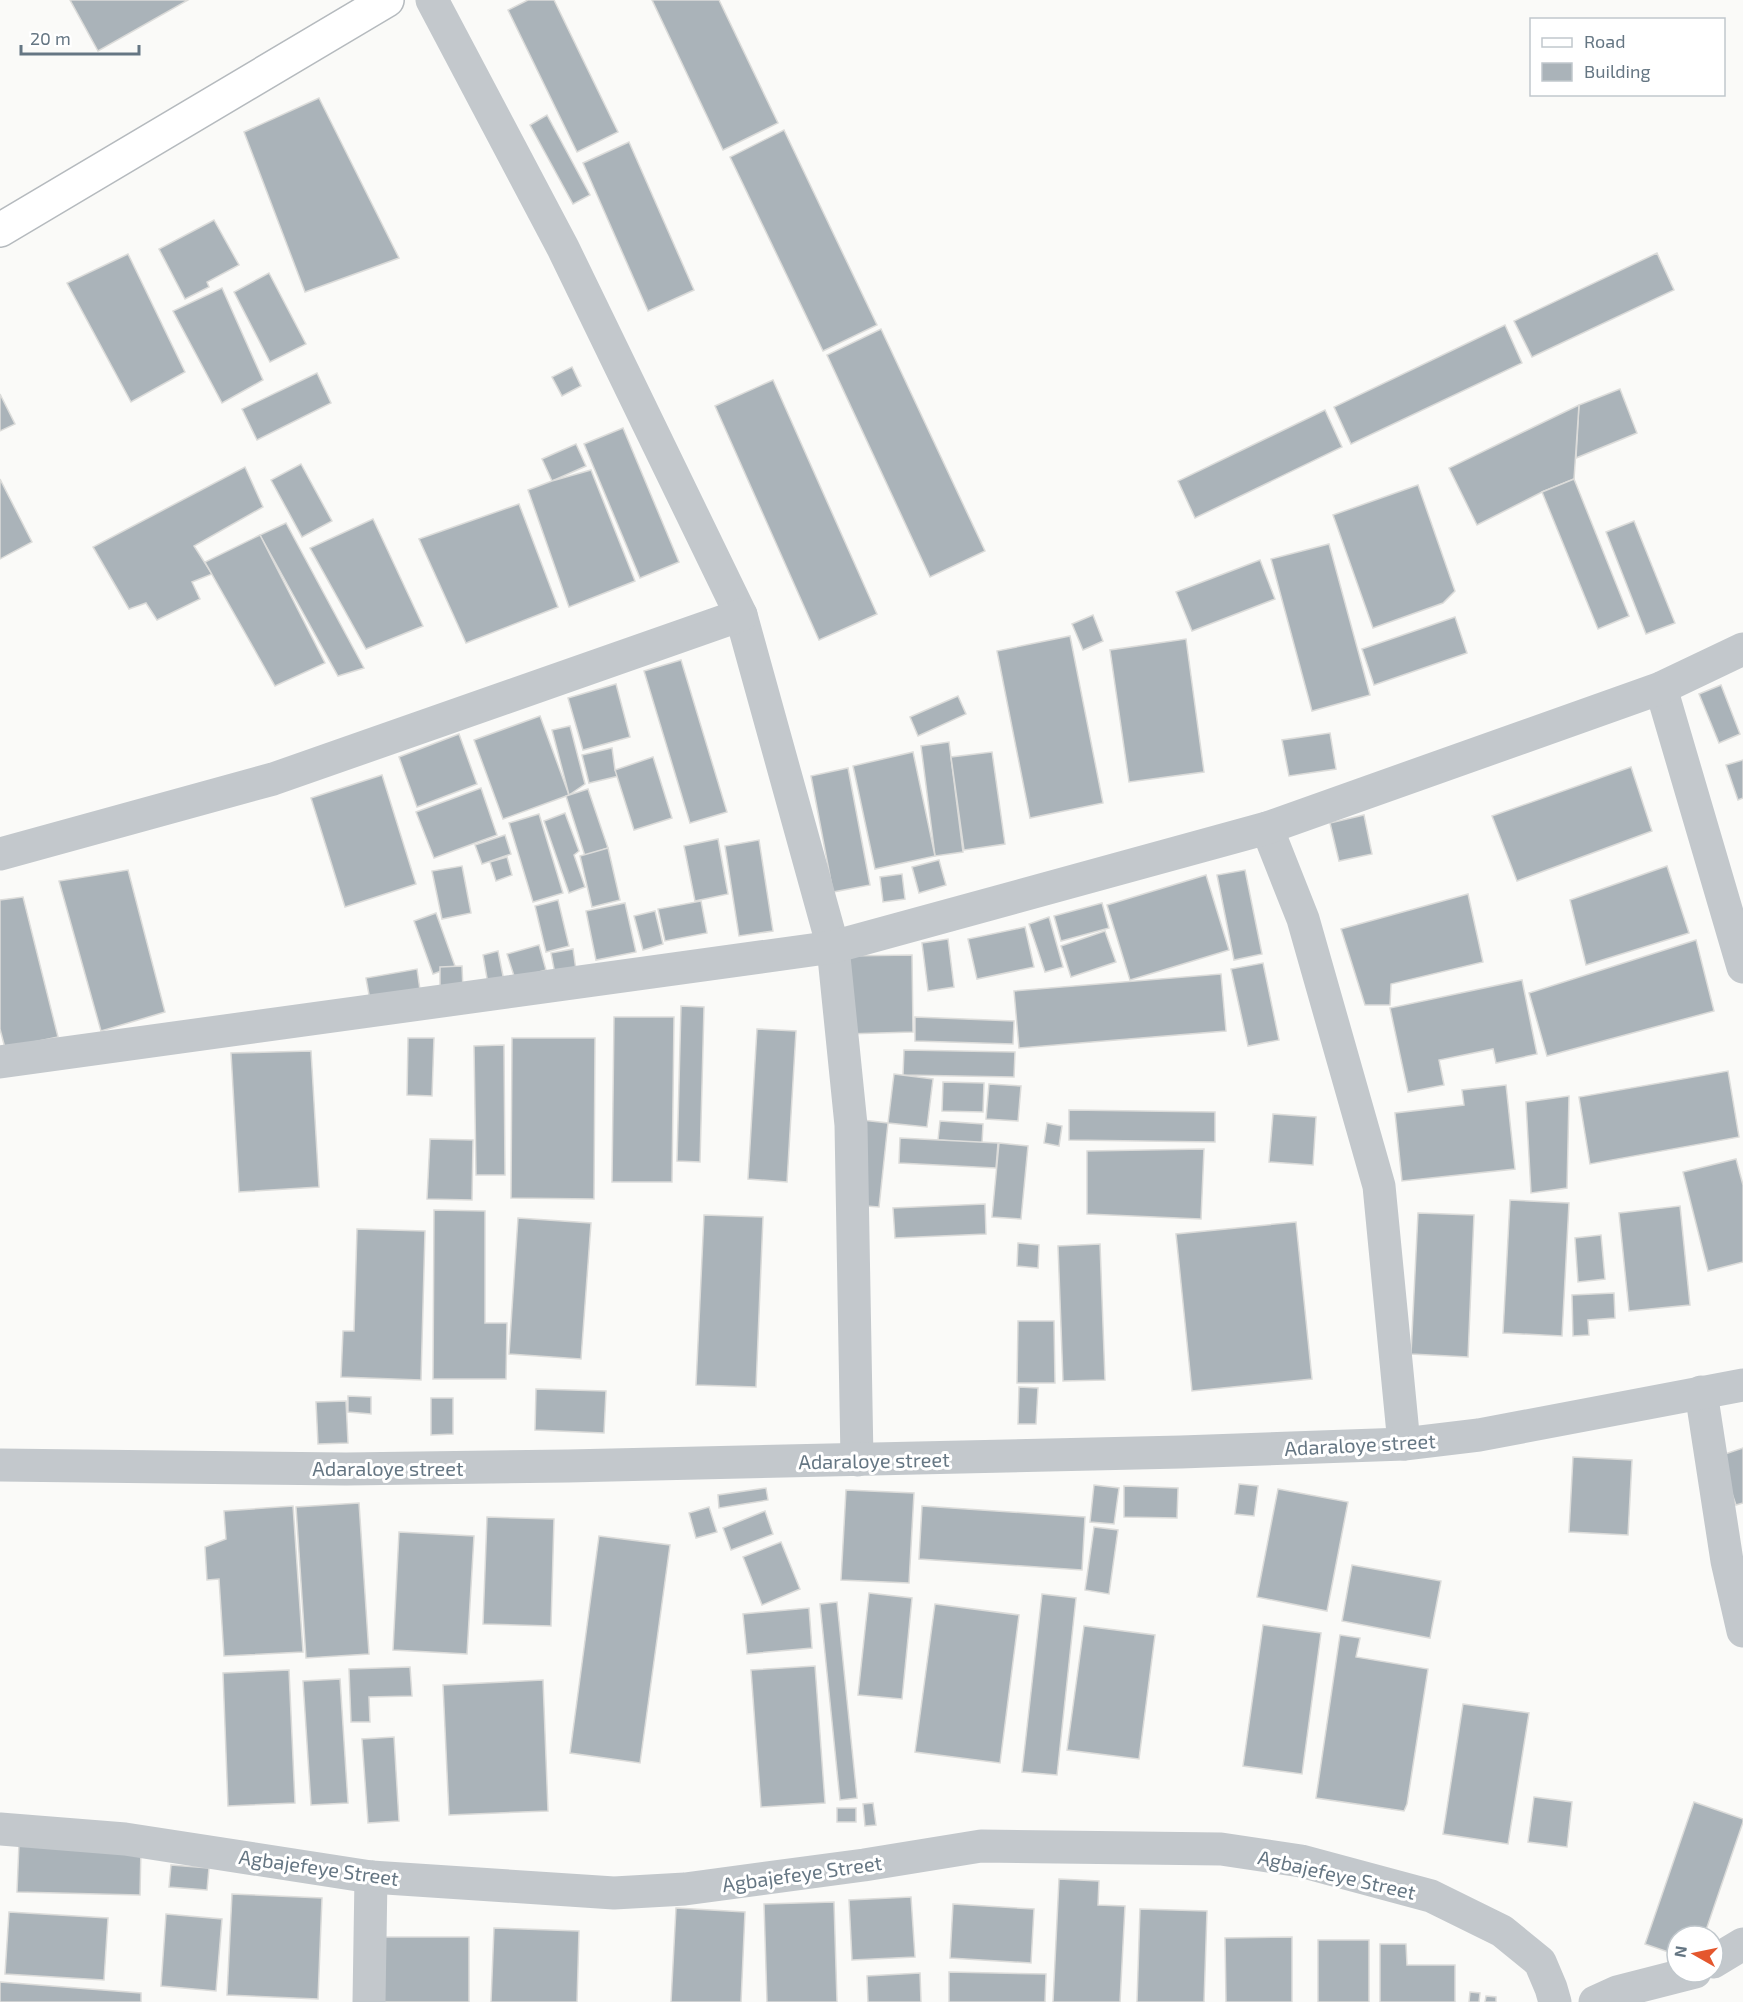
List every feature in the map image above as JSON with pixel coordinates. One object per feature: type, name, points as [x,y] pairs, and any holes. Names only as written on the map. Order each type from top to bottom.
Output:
[{"type":"main road","points":[[0,230],[387,0]]},
{"type":"street","points":[[432,0],[563,248],[741,615],[833,947],[852,1125],[857,1460]]},
{"type":"street","points":[[0,854],[273,779],[741,615]]},
{"type":"street","points":[[0,1062],[833,947],[1267,828],[1661,688],[1743,649]]},
{"type":"street","points":[[1661,688],[1743,967]]},
{"type":"street","points":[[1267,828],[1303,918],[1379,1186],[1404,1444]]},
{"type":"street","name":"Adaraloye street","points":[[0,1465],[346,1469],[857,1460],[1404,1444],[1479,1435],[1743,1385]]},
{"type":"street","points":[[1701,1392],[1727,1561],[1743,1631]]},
{"type":"street","name":"Agbajefeye Street","points":[[0,1829],[124,1839],[371,1877],[614,1893],[685,1889],[981,1846],[1221,1849],[1301,1862],[1431,1896],[1502,1931],[1540,1962],[1555,2002]]},
{"type":"street","points":[[369,2002],[371,1877]]},
{"type":"street","points":[[1725,1955],[1743,1944]]},
{"type":"street","points":[[1595,2002],[1617,1992],[1665,1980]]},
{"type":"building","points":[[70,0],[188,0],[98,51]]},
{"type":"building","points":[[528,0],[554,0],[618,132],[577,152],[508,10]]},
{"type":"building","points":[[652,0],[719,0],[778,123],[723,150]]},
{"type":"building","points":[[319,98],[399,258],[305,292],[244,132]]},
{"type":"building","points":[[547,115],[590,195],[573,204],[530,125]]},
{"type":"building","points":[[784,130],[877,325],[823,351],[730,157]]},
{"type":"building","points":[[629,142],[694,290],[648,311],[583,163]]},
{"type":"building","points":[[214,220],[239,265],[207,282],[209,287],[185,299],[159,249]]},
{"type":"building","points":[[1657,253],[1674,290],[1532,357],[1514,321]]},
{"type":"building","points":[[128,254],[185,372],[131,402],[67,283]]},
{"type":"building","points":[[269,273],[306,344],[270,362],[234,292]]},
{"type":"building","points":[[222,288],[263,380],[222,403],[173,311]]},
{"type":"building","points":[[1505,325],[1522,363],[1351,444],[1334,407]]},
{"type":"building","points":[[881,329],[985,551],[930,577],[827,355]]},
{"type":"building","points":[[572,367],[581,386],[562,396],[552,377]]},
{"type":"building","points":[[317,373],[331,403],[257,440],[242,409]]},
{"type":"building","points":[[773,380],[877,614],[819,640],[715,406]]},
{"type":"building","points":[[1620,389],[1637,433],[1576,458],[1579,405]]},
{"type":"building","points":[[0,394],[15,424],[0,431]]},
{"type":"building","points":[[1579,405],[1574,479],[1542,492],[1477,525],[1449,468]]},
{"type":"building","points":[[1325,410],[1342,447],[1195,518],[1178,481]]},
{"type":"building","points":[[623,428],[679,562],[640,578],[584,444]]},
{"type":"building","points":[[576,444],[586,466],[552,481],[542,459]]},
{"type":"building","points":[[301,464],[332,521],[302,537],[271,480]]},
{"type":"building","points":[[245,467],[263,507],[194,546],[212,574],[192,582],[200,599],[157,620],[146,603],[129,609],[93,547]]},
{"type":"building","points":[[591,470],[635,581],[569,607],[528,490]]},
{"type":"building","points":[[0,479],[32,542],[0,559]]},
{"type":"building","points":[[1574,479],[1629,616],[1598,629],[1542,492]]},
{"type":"building","points":[[1418,485],[1455,591],[1443,603],[1373,628],[1333,515]]},
{"type":"building","points":[[519,504],[558,607],[466,643],[419,539]]},
{"type":"building","points":[[373,519],[423,626],[366,649],[310,548]]},
{"type":"building","points":[[1634,521],[1675,623],[1646,634],[1606,532]]},
{"type":"building","points":[[286,523],[364,668],[338,676],[260,535]]},
{"type":"building","points":[[260,535],[325,663],[275,686],[205,562]]},
{"type":"building","points":[[1329,544],[1370,695],[1312,711],[1271,559]]},
{"type":"building","points":[[1260,560],[1275,599],[1192,631],[1176,592]]},
{"type":"building","points":[[1093,615],[1103,641],[1083,650],[1072,624]]},
{"type":"building","points":[[1455,617],[1467,653],[1374,685],[1362,649]]},
{"type":"building","points":[[1070,636],[1103,803],[1030,818],[997,651]]},
{"type":"building","points":[[1186,639],[1204,772],[1129,782],[1110,650]]},
{"type":"building","points":[[681,660],[727,812],[690,823],[644,671]]},
{"type":"building","points":[[616,684],[630,737],[583,750],[568,698]]},
{"type":"building","points":[[1721,685],[1740,734],[1719,743],[1699,694]]},
{"type":"building","points":[[958,696],[966,714],[918,736],[910,717]]},
{"type":"building","points":[[540,716],[569,795],[503,819],[474,740]]},
{"type":"building","points":[[570,726],[585,784],[569,795],[552,730]]},
{"type":"building","points":[[1330,733],[1336,769],[1289,776],[1282,740]]},
{"type":"building","points":[[459,734],[477,784],[417,807],[399,757]]},
{"type":"building","points":[[949,742],[963,852],[935,856],[921,746]]},
{"type":"building","points":[[612,748],[615,770],[619,776],[589,783],[582,755]]},
{"type":"building","points":[[913,752],[935,856],[875,869],[853,766]]},
{"type":"building","points":[[992,752],[1005,844],[964,850],[951,757]]},
{"type":"building","points":[[653,757],[672,818],[634,830],[615,770]]},
{"type":"building","points":[[1743,760],[1743,798],[1738,800],[1726,765]]},
{"type":"building","points":[[1631,767],[1652,831],[1517,881],[1492,816]]},
{"type":"building","points":[[848,768],[870,885],[833,892],[811,776]]},
{"type":"building","points":[[382,775],[416,884],[345,907],[311,798]]},
{"type":"building","points":[[481,788],[497,835],[434,858],[416,812]]},
{"type":"building","points":[[588,789],[608,848],[585,856],[566,796]]},
{"type":"building","points":[[565,813],[579,851],[574,855],[585,887],[569,893],[544,821]]},
{"type":"building","points":[[539,814],[563,893],[533,902],[509,823]]},
{"type":"building","points":[[1364,815],[1372,854],[1339,861],[1330,823]]},
{"type":"building","points":[[505,835],[511,854],[482,864],[475,845]]},
{"type":"building","points":[[718,839],[728,894],[695,901],[684,846]]},
{"type":"building","points":[[759,840],[773,931],[739,936],[725,846]]},
{"type":"building","points":[[608,848],[620,900],[592,907],[580,856]]},
{"type":"building","points":[[507,857],[512,875],[496,881],[490,862]]},
{"type":"building","points":[[939,860],[946,885],[919,893],[912,867]]},
{"type":"building","points":[[462,866],[471,913],[442,919],[432,871]]},
{"type":"building","points":[[1667,866],[1689,933],[1586,965],[1570,900]]},
{"type":"building","points":[[128,870],[165,1012],[101,1031],[59,881]]},
{"type":"building","points":[[1245,870],[1262,954],[1234,960],[1217,875]]},
{"type":"building","points":[[902,874],[905,899],[883,902],[880,877]]},
{"type":"building","points":[[1206,875],[1229,950],[1130,980],[1107,905]]},
{"type":"building","points":[[1468,894],[1483,962],[1391,984],[1390,1005],[1365,1005],[1341,929]]},
{"type":"building","points":[[23,897],[58,1037],[5,1048],[0,1029],[0,900]]},
{"type":"building","points":[[558,900],[569,946],[546,952],[535,906]]},
{"type":"building","points":[[701,901],[707,933],[665,941],[658,909]]},
{"type":"building","points":[[625,903],[636,952],[596,960],[586,911]]},
{"type":"building","points":[[1102,903],[1109,928],[1061,941],[1054,916]]},
{"type":"building","points":[[655,911],[663,944],[643,950],[634,916]]},
{"type":"building","points":[[436,913],[455,966],[433,974],[414,921]]},
{"type":"building","points":[[1049,917],[1063,967],[1045,972],[1029,924]]},
{"type":"building","points":[[1025,927],[1034,967],[977,979],[968,939]]},
{"type":"building","points":[[1105,931],[1116,962],[1071,977],[1061,946]]},
{"type":"building","points":[[948,939],[954,987],[928,991],[922,943]]},
{"type":"building","points":[[1696,940],[1714,1011],[1547,1056],[1529,993]]},
{"type":"building","points":[[539,945],[546,970],[515,979],[507,954]]},
{"type":"building","points":[[573,949],[576,970],[555,974],[551,953]]},
{"type":"building","points":[[498,951],[504,981],[488,984],[483,955]]},
{"type":"building","points":[[912,955],[913,1032],[845,1034],[844,956]]},
{"type":"building","points":[[1263,963],[1279,1040],[1248,1046],[1231,969]]},
{"type":"building","points":[[462,966],[463,990],[440,991],[440,967]]},
{"type":"building","points":[[417,969],[421,997],[371,1006],[366,978]]},
{"type":"building","points":[[1221,974],[1226,1031],[1019,1048],[1014,991]]},
{"type":"building","points":[[1522,980],[1537,1054],[1496,1063],[1493,1049],[1439,1060],[1444,1085],[1408,1092],[1390,1008]]},
{"type":"building","points":[[681,1006],[704,1007],[700,1162],[677,1161]]},
{"type":"building","points":[[614,1017],[674,1017],[672,1182],[612,1182]]},
{"type":"building","points":[[915,1017],[1014,1021],[1013,1044],[915,1041]]},
{"type":"building","points":[[757,1029],[796,1031],[787,1182],[748,1179]]},
{"type":"building","points":[[408,1038],[434,1038],[432,1096],[407,1095]]},
{"type":"building","points":[[512,1038],[595,1038],[594,1199],[511,1198]]},
{"type":"building","points":[[504,1045],[505,1175],[476,1175],[474,1046]]},
{"type":"building","points":[[904,1050],[1015,1052],[1014,1077],[903,1075]]},
{"type":"building","points":[[311,1051],[319,1187],[239,1192],[231,1053]]},
{"type":"building","points":[[1728,1071],[1739,1137],[1590,1164],[1579,1097]]},
{"type":"building","points":[[894,1074],[933,1079],[927,1127],[888,1123]]},
{"type":"building","points":[[943,1082],[984,1083],[983,1112],[942,1111]]},
{"type":"building","points":[[989,1084],[1021,1086],[1018,1121],[986,1119]]},
{"type":"building","points":[[1506,1085],[1515,1169],[1402,1181],[1395,1113],[1464,1105],[1462,1090]]},
{"type":"building","points":[[1569,1096],[1567,1188],[1531,1193],[1526,1102]]},
{"type":"building","points":[[1069,1110],[1215,1112],[1215,1142],[1069,1140]]},
{"type":"building","points":[[1273,1114],[1316,1117],[1313,1165],[1269,1162]]},
{"type":"building","points":[[862,1120],[888,1123],[879,1207],[853,1205]]},
{"type":"building","points":[[940,1121],[983,1124],[982,1143],[938,1140]]},
{"type":"building","points":[[1047,1123],[1062,1126],[1059,1146],[1044,1143]]},
{"type":"building","points":[[900,1138],[998,1143],[996,1168],[899,1163]]},
{"type":"building","points":[[430,1139],[473,1140],[472,1200],[427,1199]]},
{"type":"building","points":[[999,1143],[1028,1146],[1021,1219],[992,1217]]},
{"type":"building","points":[[1204,1149],[1201,1219],[1087,1214],[1087,1151]]},
{"type":"building","points":[[1736,1159],[1743,1185],[1743,1262],[1708,1271],[1683,1172]]},
{"type":"building","points":[[1510,1200],[1569,1203],[1562,1336],[1503,1333]]},
{"type":"building","points":[[985,1204],[986,1234],[895,1238],[893,1208]]},
{"type":"building","points":[[1680,1206],[1690,1305],[1629,1311],[1619,1213]]},
{"type":"building","points":[[434,1210],[485,1211],[485,1323],[507,1323],[506,1379],[433,1379]]},
{"type":"building","points":[[1418,1213],[1474,1215],[1468,1357],[1411,1354]]},
{"type":"building","points":[[704,1215],[763,1217],[756,1387],[696,1385]]},
{"type":"building","points":[[518,1218],[591,1223],[581,1359],[509,1354]]},
{"type":"building","points":[[1296,1222],[1312,1379],[1192,1391],[1176,1234]]},
{"type":"building","points":[[357,1229],[425,1231],[421,1380],[341,1377],[343,1331],[354,1331]]},
{"type":"building","points":[[1601,1235],[1605,1279],[1578,1282],[1575,1238]]},
{"type":"building","points":[[1018,1243],[1039,1245],[1038,1268],[1017,1266]]},
{"type":"building","points":[[1100,1244],[1105,1380],[1063,1381],[1058,1246]]},
{"type":"building","points":[[1614,1293],[1615,1318],[1588,1320],[1589,1335],[1573,1336],[1572,1295]]},
{"type":"building","points":[[1018,1321],[1054,1321],[1055,1383],[1017,1383]]},
{"type":"building","points":[[1019,1387],[1038,1388],[1036,1424],[1018,1424]]},
{"type":"building","points":[[536,1389],[606,1391],[604,1433],[535,1430]]},
{"type":"building","points":[[348,1396],[371,1397],[371,1414],[348,1412]]},
{"type":"building","points":[[431,1398],[453,1398],[453,1434],[431,1435]]},
{"type":"building","points":[[346,1401],[348,1443],[318,1444],[316,1402]]},
{"type":"building","points":[[1743,1448],[1743,1503],[1736,1505],[1719,1456]]},
{"type":"building","points":[[1573,1457],[1632,1460],[1628,1535],[1569,1532]]},
{"type":"building","points":[[1239,1484],[1258,1486],[1254,1516],[1235,1514]]},
{"type":"building","points":[[1094,1485],[1119,1488],[1114,1524],[1090,1522]]},
{"type":"building","points":[[1124,1486],[1178,1488],[1177,1518],[1124,1517]]},
{"type":"building","points":[[766,1488],[768,1500],[719,1508],[718,1495]]},
{"type":"building","points":[[1278,1489],[1348,1502],[1327,1611],[1257,1597]]},
{"type":"building","points":[[846,1490],[914,1493],[909,1583],[841,1580]]},
{"type":"building","points":[[359,1503],[369,1654],[306,1658],[296,1507]]},
{"type":"building","points":[[293,1506],[303,1652],[224,1656],[219,1579],[207,1580],[205,1547],[226,1539],[224,1511]]},
{"type":"building","points":[[922,1506],[1085,1517],[1082,1570],[919,1559]]},
{"type":"building","points":[[709,1507],[717,1532],[696,1538],[689,1513]]},
{"type":"building","points":[[765,1511],[773,1534],[731,1550],[723,1528]]},
{"type":"building","points":[[487,1517],[554,1519],[551,1626],[483,1624]]},
{"type":"building","points":[[1094,1527],[1118,1530],[1109,1594],[1085,1590]]},
{"type":"building","points":[[399,1532],[474,1536],[467,1654],[393,1650]]},
{"type":"building","points":[[599,1536],[670,1545],[640,1763],[570,1753]]},
{"type":"building","points":[[781,1542],[800,1589],[762,1605],[743,1557]]},
{"type":"building","points":[[1352,1565],[1441,1581],[1430,1638],[1342,1621]]},
{"type":"building","points":[[869,1593],[912,1598],[902,1699],[858,1695]]},
{"type":"building","points":[[1042,1594],[1076,1598],[1057,1775],[1022,1772]]},
{"type":"building","points":[[837,1602],[857,1798],[840,1800],[820,1604]]},
{"type":"building","points":[[935,1604],[1019,1615],[1000,1763],[915,1752]]},
{"type":"building","points":[[809,1608],[812,1648],[747,1654],[743,1614]]},
{"type":"building","points":[[1263,1625],[1321,1633],[1302,1774],[1243,1766]]},
{"type":"building","points":[[1084,1626],[1155,1635],[1139,1759],[1067,1750]]},
{"type":"building","points":[[1340,1635],[1360,1638],[1356,1657],[1428,1669],[1404,1811],[1316,1798]]},
{"type":"building","points":[[815,1666],[825,1803],[761,1807],[751,1670]]},
{"type":"building","points":[[410,1667],[412,1696],[369,1697],[370,1722],[351,1722],[349,1669]]},
{"type":"building","points":[[289,1670],[295,1803],[228,1806],[223,1673]]},
{"type":"building","points":[[340,1679],[348,1803],[311,1805],[303,1681]]},
{"type":"building","points":[[543,1680],[548,1811],[449,1815],[443,1685]]},
{"type":"building","points":[[1463,1704],[1529,1713],[1508,1844],[1443,1834]]},
{"type":"building","points":[[394,1737],[399,1821],[368,1823],[362,1739]]},
{"type":"building","points":[[1534,1797],[1572,1802],[1567,1847],[1528,1842]]},
{"type":"building","points":[[1694,1802],[1743,1819],[1708,1924],[1665,1924],[1665,1951],[1645,1944]]},
{"type":"building","points":[[873,1803],[876,1825],[865,1826],[863,1804]]},
{"type":"building","points":[[837,1808],[856,1808],[856,1822],[837,1822]]},
{"type":"building","points":[[19,1843],[141,1847],[140,1895],[17,1892]]},
{"type":"building","points":[[171,1865],[209,1868],[207,1890],[169,1887]]},
{"type":"building","points":[[1059,1879],[1099,1881],[1098,1905],[1125,1906],[1120,2002],[1053,2002]]},
{"type":"building","points":[[232,1894],[322,1898],[318,1999],[227,1995]]},
{"type":"building","points":[[911,1897],[915,1957],[852,1960],[849,1900]]},
{"type":"building","points":[[834,1902],[837,2002],[767,2002],[764,1904]]},
{"type":"building","points":[[953,1904],[1034,1909],[1031,1963],[950,1958]]},
{"type":"building","points":[[676,1908],[745,1912],[741,2002],[671,2002]]},
{"type":"building","points":[[1140,1909],[1207,1911],[1204,2002],[1137,2002]]},
{"type":"building","points":[[9,1912],[108,1918],[104,1980],[5,1974]]},
{"type":"building","points":[[166,1914],[222,1919],[216,1991],[161,1986]]},
{"type":"building","points":[[494,1928],[579,1931],[577,2002],[491,2002]]},
{"type":"building","points":[[383,1937],[469,1937],[469,2002],[383,2002]]},
{"type":"building","points":[[1292,1937],[1292,2002],[1226,2002],[1225,1938]]},
{"type":"building","points":[[1318,1940],[1369,1940],[1369,2002],[1318,2002]]},
{"type":"building","points":[[1380,1944],[1406,1944],[1407,1965],[1455,1965],[1455,2002],[1380,2002]]},
{"type":"building","points":[[949,1972],[1046,1974],[1045,2002],[949,2002]]},
{"type":"building","points":[[920,1973],[921,2002],[868,2002],[867,1976]]},
{"type":"building","points":[[0,1982],[141,1993],[141,2002],[0,2002]]},
{"type":"building","points":[[1470,1992],[1480,1993],[1479,2002],[1469,2002]]},
{"type":"building","points":[[1486,1996],[1496,1997],[1496,2002],[1485,2002]]}]
